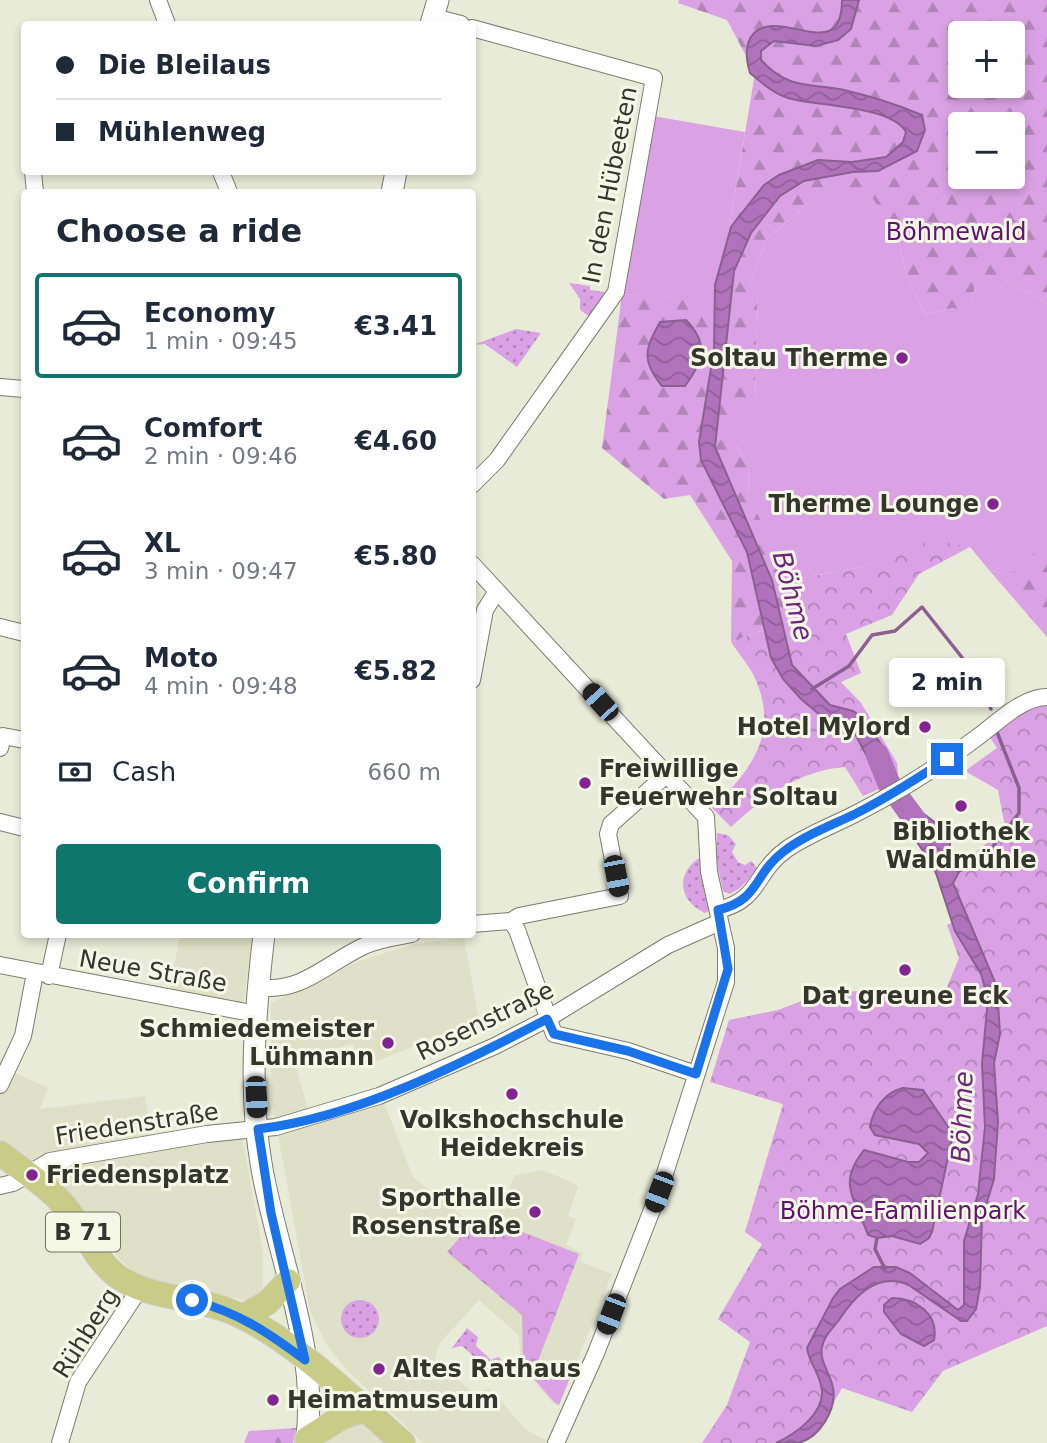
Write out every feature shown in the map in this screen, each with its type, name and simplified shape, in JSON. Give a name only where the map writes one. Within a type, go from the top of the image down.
[{"type":"main road","points":[[264,938],[256,1014],[258,1129],[264,1178],[305,1360],[309,1407],[307,1441]]},
{"type":"main road","name":"B 71","points":[[0,1153],[62,1203],[107,1267],[140,1288],[220,1308],[242,1317],[305,1360],[403,1443]]},
{"type":"main road","points":[[242,1317],[267,1303],[288,1281]]},
{"type":"main road","points":[[307,1441],[342,1417],[364,1409]]},
{"type":"street","points":[[158,0],[166,21]]},
{"type":"street","name":"In den Hübeeten","points":[[476,29],[654,78],[616,292],[496,460],[476,481]]},
{"type":"street","points":[[0,387],[21,389]]},
{"type":"street","points":[[476,568],[706,817],[709,872],[727,958],[726,982],[659,1192],[596,1353],[556,1443]]},
{"type":"street","points":[[476,658],[485,610],[497,591]]},
{"type":"street","points":[[0,627],[21,632]]},
{"type":"street","name":"Rosenstraße","points":[[258,1129],[326,1114],[430,1074],[495,1046],[547,1019],[668,945],[720,921],[747,898],[765,870],[786,850],[903,786],[961,750],[1027,701],[1047,697]]},
{"type":"street","points":[[0,748],[3,736],[21,739]]},
{"type":"street","points":[[476,923],[500,919],[510,921],[519,916],[620,896],[608,834],[611,824],[666,775]]},
{"type":"street","points":[[0,822],[21,827]]},
{"type":"street","points":[[510,921],[517,930],[554,1034],[628,1051],[696,1074]]},
{"type":"street","points":[[0,1084],[23,1036],[56,938]]},
{"type":"street","points":[[258,987],[272,989],[296,986],[365,946],[396,938]]},
{"type":"street","name":"Neue Straße","points":[[0,965],[256,1014]]},
{"type":"street","name":"Friedenstraße","points":[[0,1186],[13,1183],[50,1161],[207,1134],[258,1129]]},
{"type":"street","name":"Rühberg","points":[[60,1443],[78,1382],[140,1288]]},
{"type":"shaded area","points":[[179,938],[253,938],[242,1010],[169,996]]},
{"type":"shaded area","points":[[464,938],[479,1020],[362,1067],[353,1044],[294,1059],[311,1120],[384,1103],[413,1177],[470,1222],[498,1215],[514,1176],[541,1170],[578,1187],[568,1216],[576,1219],[566,1245],[583,1253],[580,1261],[612,1274],[559,1406],[553,1404],[522,1366],[518,1335],[479,1300],[439,1344],[435,1359],[472,1392],[491,1389],[526,1430],[552,1443],[423,1443],[344,1367],[326,1344],[310,1311],[271,1096],[271,1003],[359,961],[414,944]]},
{"type":"shaded area","points":[[11,1071],[48,1088],[40,1109],[145,1096],[153,1140],[241,1130],[263,1252],[263,1286],[256,1299],[248,1301],[142,1279],[120,1260],[73,1196],[0,1139],[0,1095]]},
{"type":"shaded area","points":[[356,1422],[366,1425],[387,1443],[326,1443],[327,1438]]},
{"type":"green space","name":"Böhmewald","points":[[679,0],[1047,0],[1047,303],[1006,281],[975,287],[969,313],[953,308],[925,314],[906,274],[897,232],[808,203],[767,239],[750,282],[758,290],[755,401],[732,439],[748,463],[749,497],[771,537],[805,615],[731,642],[732,561],[690,495],[664,499],[602,448],[622,294],[717,301],[755,73],[727,20],[678,3]]},
{"type":"green space","points":[[653,116],[745,132],[717,302],[622,294]]},
{"type":"green space","name":"Soltau Therme","points":[[837,191],[867,191],[897,232],[906,274],[925,314],[953,308],[969,312],[975,287],[989,276],[1006,281],[1047,303],[1047,545],[1042,544],[1019,571],[1004,574],[989,570],[970,547],[932,540],[862,567],[790,580],[749,497],[748,463],[732,439],[739,401],[755,401],[758,290],[750,282],[767,239],[808,203]]},
{"type":"green space","points":[[569,283],[590,286],[590,290],[604,292],[605,295],[590,317],[580,310],[580,299]]},
{"type":"green space","points":[[516,329],[541,333],[517,367],[485,344],[476,344]]},
{"type":"green space","name":"Böhme-Familienpark","points":[[932,539],[970,547],[919,574],[892,615],[846,634],[861,673],[841,682],[861,703],[897,763],[898,776],[926,824],[960,866],[1005,827],[998,790],[965,771],[997,748],[989,736],[1034,704],[1047,703],[1047,1326],[943,1371],[912,1412],[842,1388],[817,1431],[795,1443],[702,1443],[727,1405],[750,1342],[718,1319],[762,1244],[745,1232],[783,1104],[710,1082],[729,1020],[778,1010],[828,991],[945,992],[959,958],[947,925],[960,919],[905,820],[879,789],[863,796],[845,767],[812,774],[783,787],[731,827],[712,808],[740,779],[758,748],[763,731],[761,695],[753,674],[731,642],[805,615],[790,580],[862,567]]},
{"type":"green space","points":[[1043,543],[1047,545],[1047,637],[989,570],[1004,574]]},
{"type":"green space","points":[[717,833],[728,835],[736,844],[732,852],[738,862],[745,865],[751,861],[758,869],[740,888],[730,894],[723,891],[716,859]]},
{"type":"green space","points":[[701,857],[711,910],[705,913],[689,901],[683,886],[687,870]]},
{"type":"green space","points":[[491,1220],[579,1254],[536,1366],[569,1380],[559,1405],[523,1366],[522,1315],[447,1252],[472,1224]]},
{"type":"green space","points":[[360,1300],[374,1305],[379,1319],[374,1333],[360,1338],[346,1333],[341,1319],[346,1305]]},
{"type":"green space","points":[[467,1328],[478,1337],[476,1346],[491,1360],[498,1357],[501,1359],[493,1373],[485,1377],[486,1367],[462,1346],[452,1348]]},
{"type":"green space","points":[[296,1428],[293,1443],[244,1443],[249,1431]]},
{"type":"water","points":[[842,0],[859,0],[851,29],[838,40],[816,46],[774,41],[761,51],[761,60],[771,70],[790,81],[854,92],[922,115],[925,130],[917,151],[878,171],[853,172],[804,181],[780,196],[751,233],[734,271],[715,447],[772,580],[792,665],[830,705],[853,711],[863,718],[883,747],[895,777],[883,786],[855,734],[820,715],[801,699],[783,679],[771,658],[747,552],[701,460],[699,442],[714,350],[715,285],[731,227],[764,185],[779,175],[818,160],[852,162],[886,157],[903,142],[906,132],[898,123],[886,117],[853,108],[786,97],[750,73],[747,50],[755,32],[771,26],[827,31],[835,27],[840,17]]},
{"type":"water","points":[[686,320],[701,345],[700,360],[685,386],[662,386],[648,361],[651,340],[660,322]]},
{"type":"water","points":[[910,799],[920,811],[950,834],[950,853],[960,870],[953,883],[997,987],[1000,1034],[994,1063],[998,1122],[994,1179],[982,1218],[980,1287],[976,1309],[967,1321],[961,1321],[907,1284],[885,1281],[867,1289],[852,1303],[823,1343],[822,1358],[834,1396],[825,1422],[806,1440],[798,1443],[776,1443],[799,1429],[818,1408],[821,1385],[807,1348],[840,1289],[874,1267],[896,1267],[910,1273],[958,1310],[964,1305],[964,1241],[978,1194],[985,1127],[982,1064],[988,998],[981,974],[955,931],[934,867],[895,810]]},
{"type":"water","points":[[903,1088],[923,1090],[953,1134],[932,1232],[929,1238],[920,1244],[892,1236],[877,1238],[868,1235],[854,1202],[850,1183],[851,1173],[864,1150],[908,1162],[919,1162],[928,1153],[919,1144],[875,1135],[870,1127],[881,1102],[891,1093]]},
{"type":"water","points":[[892,1298],[909,1301],[924,1309],[933,1322],[934,1340],[924,1346],[901,1334],[884,1312],[884,1305]]},
{"type":"waterway","points":[[812,689],[849,666],[872,635],[895,631],[922,607],[972,670],[991,709]]},
{"type":"waterway","points":[[958,871],[980,863],[1019,813],[1019,788],[997,732]]},
{"type":"waterway","name":"Böhme","points":[[877,754],[890,786],[922,829]]},
{"type":"waterway","points":[[877,1238],[875,1249],[885,1269]]},
{"type":"place","name":"Soltau Therme","points":[[902,358]]},
{"type":"place","name":"Therme Lounge","points":[[993,504]]},
{"type":"place","name":"Hotel Mylord","points":[[925,727]]},
{"type":"place","name":"Freiwillige Feuerwehr Soltau","points":[[585,783]]},
{"type":"place","name":"Bibliothek Waldmühle","points":[[961,806]]},
{"type":"place","name":"Dat greune Eck","points":[[905,970]]},
{"type":"place","name":"Schmiedemeister Lühmann","points":[[388,1043]]},
{"type":"place","name":"Volkshochschule Heidekreis","points":[[512,1094]]},
{"type":"place","name":"Friedensplatz","points":[[32,1175]]},
{"type":"place","name":"Sporthalle Rosenstraße","points":[[535,1212]]},
{"type":"place","name":"Altes Rathaus","points":[[379,1369]]},
{"type":"place","name":"Heimatmuseum","points":[[273,1400]]},
{"type":"route","points":[[192,1300],[232,1312],[255,1323],[305,1360],[271,1213],[258,1129],[326,1114],[379,1096],[495,1046],[547,1019],[554,1034],[628,1051],[696,1074],[728,969],[718,910],[742,903],[765,870],[786,850],[821,829],[856,814],[947,759]]}]
